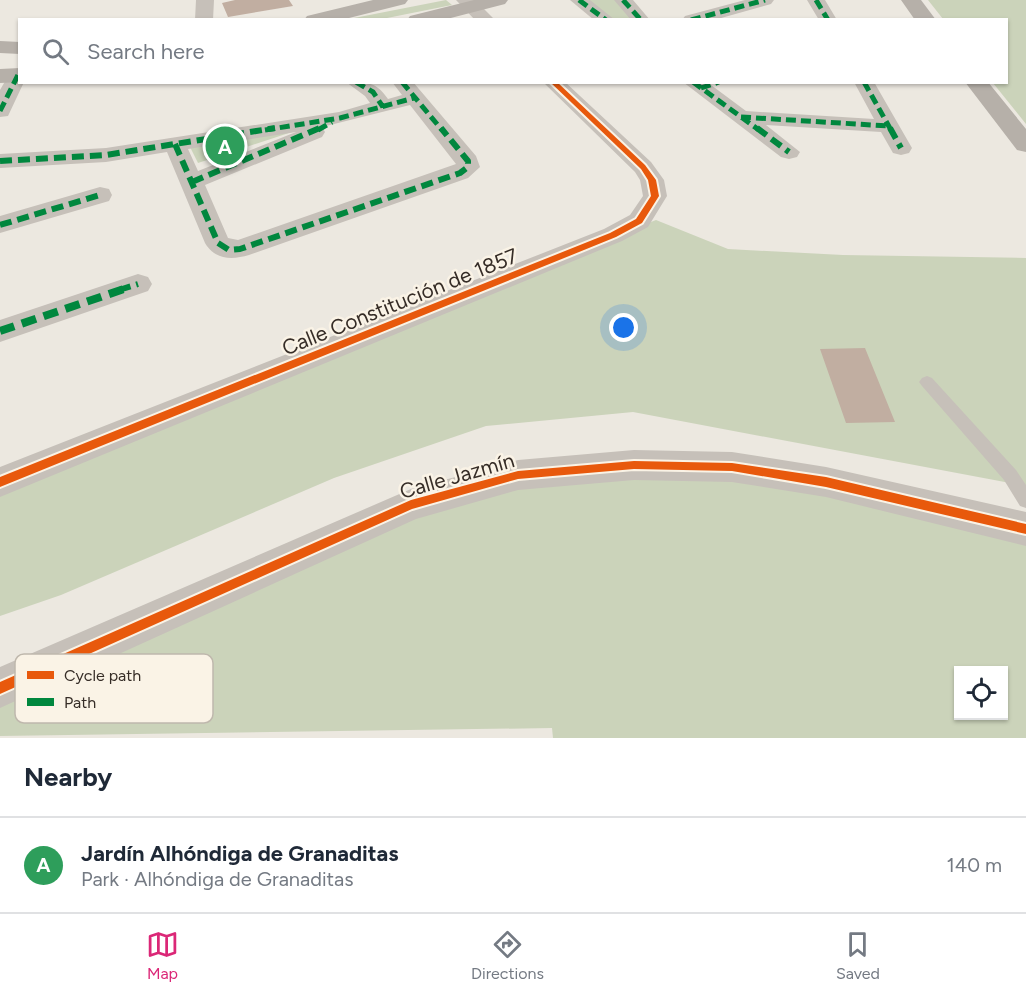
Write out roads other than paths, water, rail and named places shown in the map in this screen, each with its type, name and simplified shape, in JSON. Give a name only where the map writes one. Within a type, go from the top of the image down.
[{"type":"street","points":[[204,18],[205,0]]},
{"type":"street","points":[[322,18],[398,0]]},
{"type":"street","points":[[427,18],[474,9],[498,0]]},
{"type":"street","points":[[579,0],[603,18]]},
{"type":"street","points":[[623,0],[639,18]]},
{"type":"street","points":[[698,18],[765,0]]},
{"type":"street","points":[[816,0],[827,18]]},
{"type":"street","points":[[911,0],[924,18]]},
{"type":"street","points":[[0,47],[18,48]]},
{"type":"street","points":[[0,111],[13,75]]},
{"type":"street","points":[[359,84],[373,92],[383,107]]},
{"type":"street","name":"Calle Constitución de 1857","points":[[0,482],[613,235],[639,221],[655,196],[652,180],[643,167],[555,84]]},
{"type":"street","points":[[704,84],[741,117],[789,152]]},
{"type":"street","points":[[865,84],[901,148]]},
{"type":"street","points":[[978,84],[1026,145]]},
{"type":"street","points":[[0,160],[106,155],[175,144],[340,118],[383,107],[408,90],[468,161],[468,167],[465,171],[249,246],[229,250],[218,243],[175,144]]},
{"type":"street","points":[[741,117],[889,126]]},
{"type":"street","points":[[192,182],[308,135],[340,118]]},
{"type":"street","points":[[0,225],[100,195]]},
{"type":"street","points":[[0,331],[138,284]]},
{"type":"street","name":"Calle Jazmín","points":[[76,654],[411,505],[518,475],[634,465],[732,467],[826,482],[1026,530]]},
{"type":"street","name":"Calle Jazmín","points":[[0,688],[15,681]]},
{"type":"lane","points":[[927,382],[1010,475],[1026,500]]},
{"type":"place","name":"Jardín Alhóndiga de Granaditas","points":[[225,146]]}]
